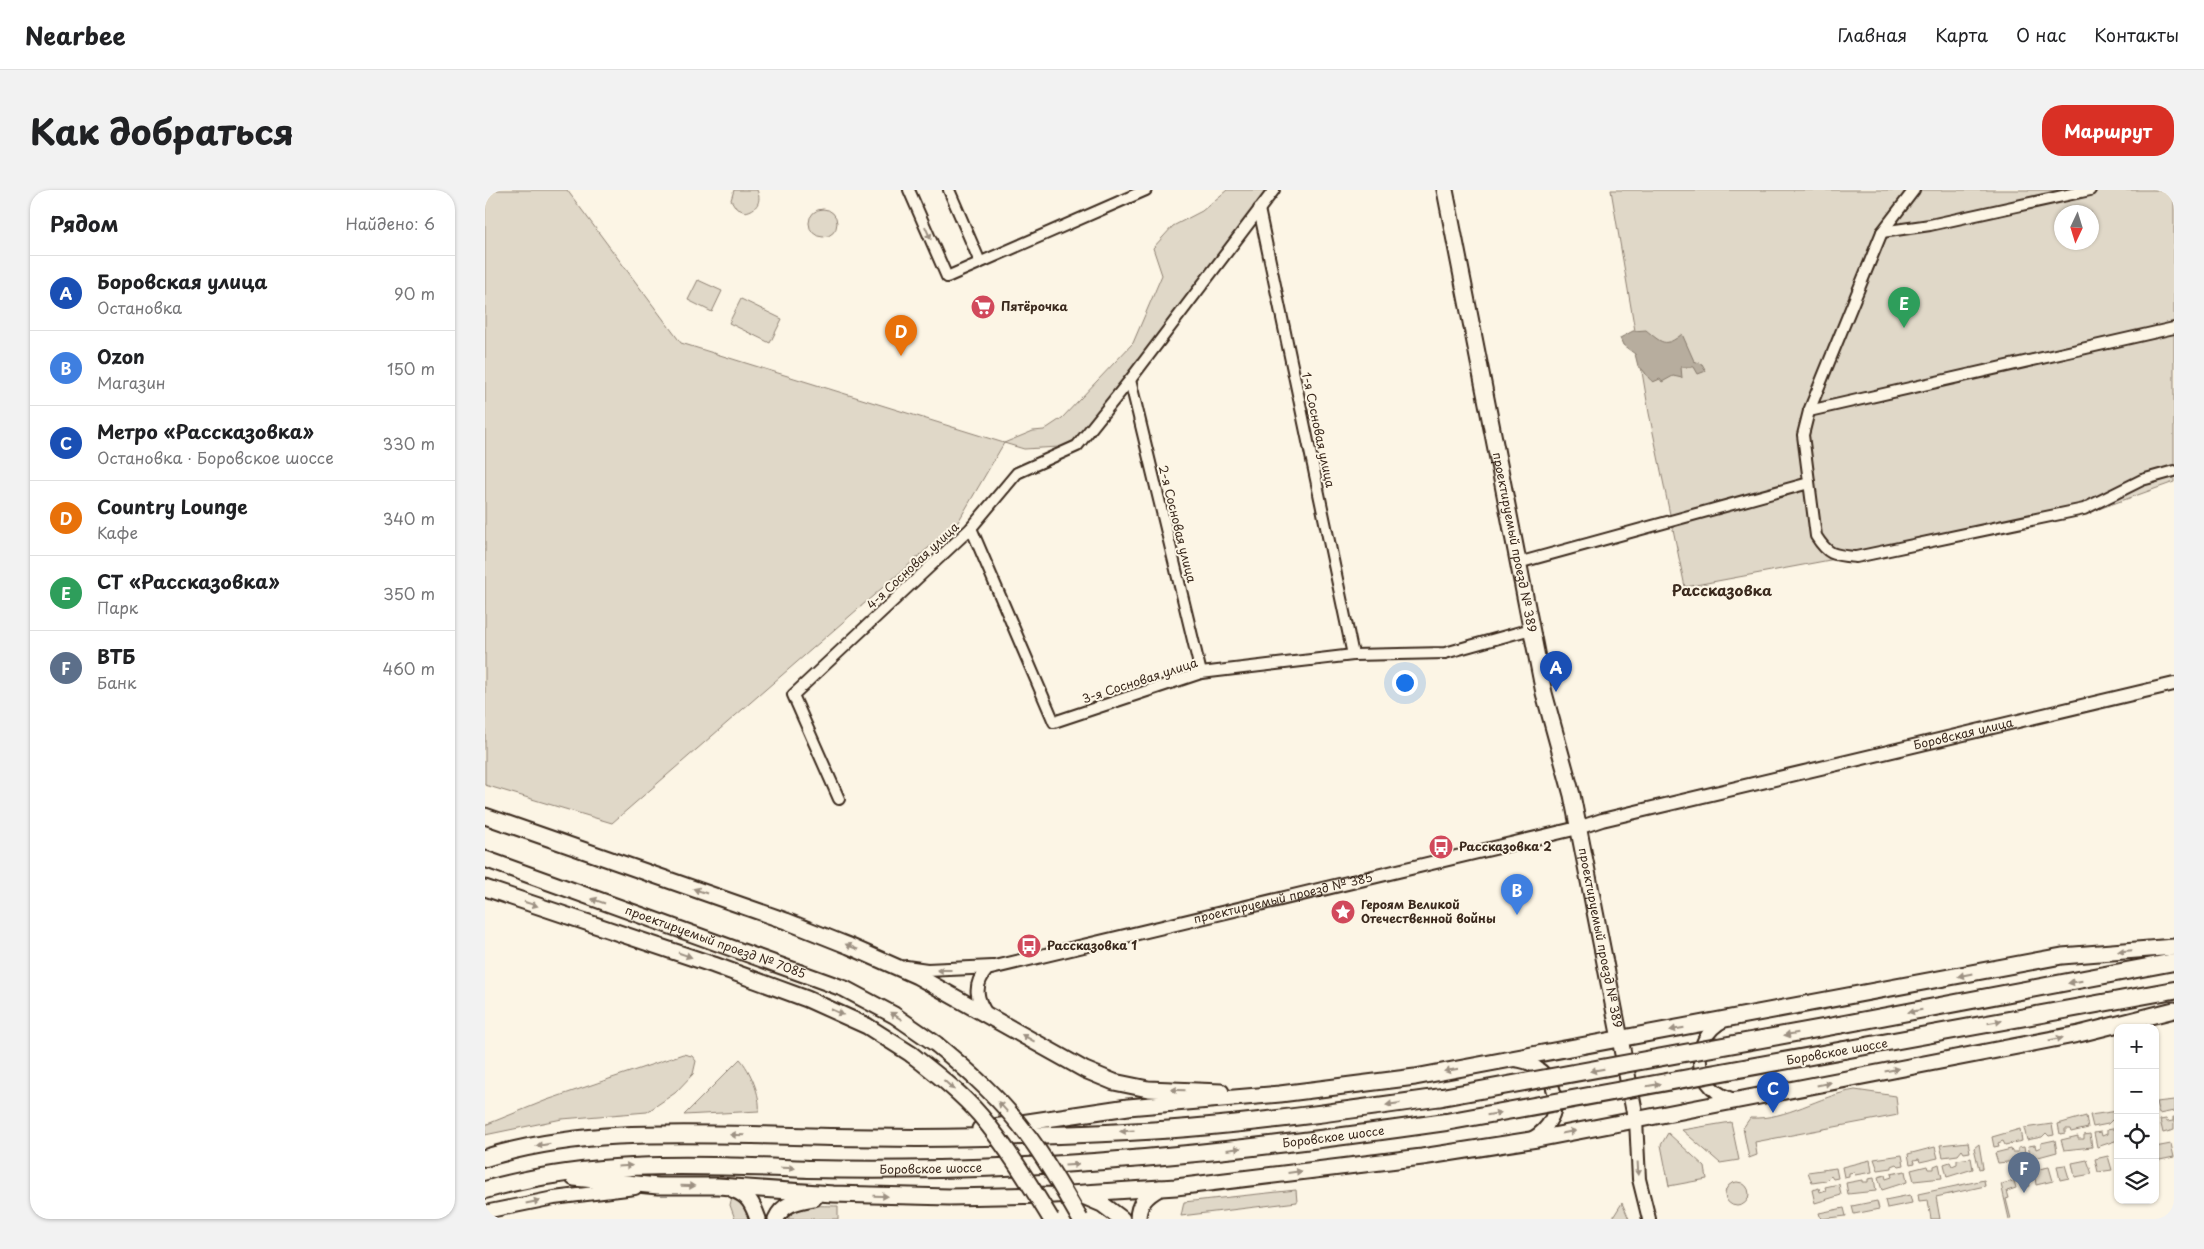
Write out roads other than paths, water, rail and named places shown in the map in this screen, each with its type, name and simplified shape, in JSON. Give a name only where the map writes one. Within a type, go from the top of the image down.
[{"type":"main road","name":"проектируемый проезд № 389","points":[[1445,190],[1544,693],[1572,795],[1636,1120]]},
{"type":"main road","points":[[485,816],[786,921],[883,961],[917,976],[1085,1070],[1114,1082],[1148,1089],[1280,1094]]},
{"type":"main road","name":"проектируемый проезд № 7085","points":[[485,859],[845,989],[893,1015],[936,1044],[973,1074],[1028,1136],[1080,1219]]},
{"type":"main road","name":"проектируемый проезд № 7085","points":[[485,888],[714,965],[807,999],[867,1026],[911,1054],[948,1084],[979,1114],[1018,1166],[1051,1219]]},
{"type":"main road","points":[[874,1138],[999,1127],[1128,1107],[1280,1094],[1415,1077],[2062,956],[2174,947]]},
{"type":"main road","name":"Боровское шоссе","points":[[485,1158],[518,1149],[591,1137],[650,1134],[874,1138],[1051,1135],[1185,1128],[1315,1115],[1442,1097],[1839,1026],[2174,962]]},
{"type":"main road","name":"Боровское шоссе","points":[[485,1190],[525,1180],[590,1169],[650,1165],[873,1170],[1052,1166],[1184,1155],[1446,1122],[2174,990]]},
{"type":"main road","points":[[525,1180],[554,1177],[594,1178],[658,1186],[718,1186],[833,1194],[949,1197],[1078,1194],[1161,1188],[1422,1157],[1521,1142],[1743,1101],[2079,1034],[2174,1010]]},
{"type":"main road","points":[[718,1186],[744,1193],[749,1198],[758,1219]]},
{"type":"main road","points":[[1138,1219],[1138,1212],[1143,1201],[1149,1194],[1161,1188]]},
{"type":"main road","points":[[776,1219],[783,1208],[789,1204],[833,1194]]},
{"type":"main road","points":[[1078,1194],[1102,1204],[1122,1219]]},
{"type":"street","points":[[909,190],[947,276],[1146,190]]},
{"type":"street","points":[[949,190],[980,262]]},
{"type":"street","name":"4-я Сосновая улица","points":[[839,800],[793,695],[971,528],[1017,473],[1077,446],[1130,380],[1274,190]]},
{"type":"street","points":[[1914,190],[1882,232],[1809,411],[1803,435],[1816,536],[1825,550],[1835,556],[1856,558],[2085,509],[2142,480],[2174,471]]},
{"type":"street","points":[[1882,232],[1940,223],[2091,190]]},
{"type":"street","name":"1-я Сосновая улица","points":[[1259,210],[1353,655]]},
{"type":"street","points":[[1809,411],[2174,328]]},
{"type":"street","name":"2-я Сосновая улица","points":[[1130,380],[1201,673]]},
{"type":"street","points":[[1519,563],[1809,483]]},
{"type":"street","name":"3-я Сосновая улица","points":[[971,528],[1054,722],[1201,673],[1353,655],[1445,653],[1531,629]]},
{"type":"street","name":"Боровская улица","points":[[1578,828],[1603,820],[2174,684]]},
{"type":"street","name":"проектируемый проезд № 385","points":[[883,961],[927,970],[990,968],[1578,828]]},
{"type":"street","points":[[987,1015],[980,1004],[977,986],[980,977],[990,968]]},
{"type":"street","points":[[1725,1020],[1717,1024],[1705,1037],[1700,1053],[1701,1070],[1716,1091],[1731,1099],[1743,1101]]},
{"type":"street","points":[[1506,1060],[1523,1061],[1539,1068],[1550,1081],[1555,1098],[1555,1106],[1549,1123],[1537,1135],[1521,1142]]},
{"type":"street","points":[[1636,1120],[1639,1179],[1649,1219]]},
{"type":"street","points":[[485,1212],[554,1198],[658,1186]]},
{"type":"place","name":"Пятёрочка","points":[[983,307]]},
{"type":"place","name":"СТ «Рассказовка»","points":[[1904,328]]},
{"type":"place","name":"Country Lounge","points":[[901,356]]},
{"type":"place","name":"Боровская улица","points":[[1556,692]]},
{"type":"place","name":"Рассказовка 2","points":[[1441,847]]},
{"type":"place","name":"Героям Великой Отечественной войны","points":[[1343,912]]},
{"type":"place","name":"Ozon","points":[[1517,915]]},
{"type":"place","name":"Рассказовка 1","points":[[1029,946]]},
{"type":"place","name":"Метро «Рассказовка»","points":[[1773,1113]]},
{"type":"place","name":"ВТБ","points":[[2024,1193]]},
{"type":"district","name":"Рассказовка","points":[[1722,591]]}]
